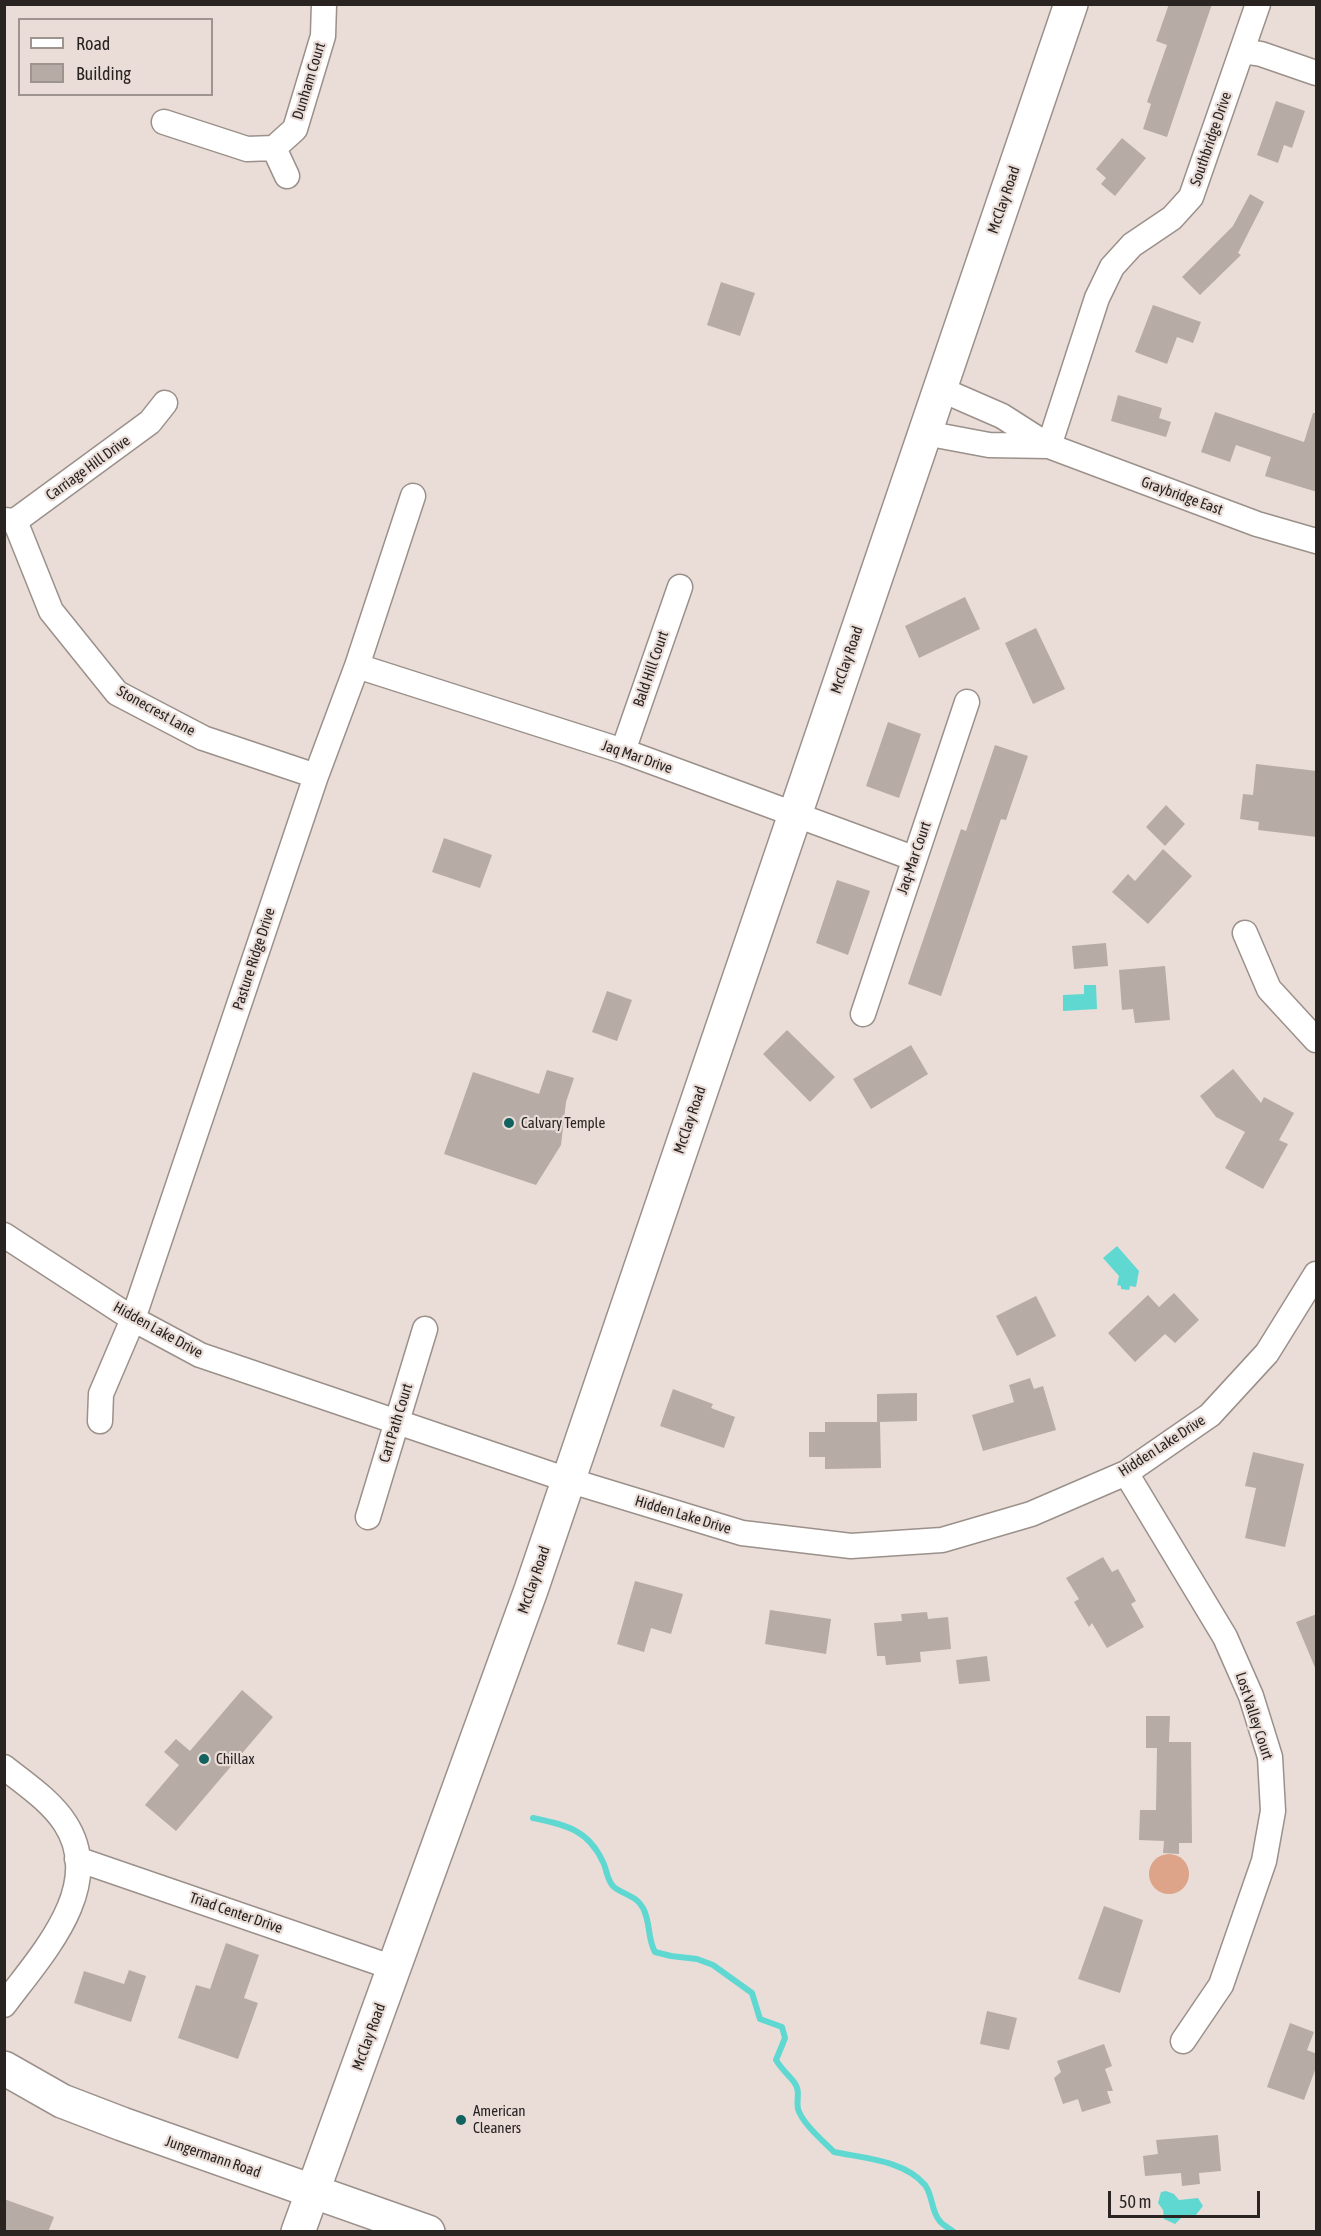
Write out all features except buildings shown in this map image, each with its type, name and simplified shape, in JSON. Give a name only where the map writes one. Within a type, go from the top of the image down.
[{"type":"main road","name":"McClay Road","points":[[298,2232],[531,1590],[1071,4]]},
{"type":"main road","name":"Jungermann Road","points":[[4,2068],[62,2101],[181,2146],[429,2232]]},
{"type":"street","name":"Dunham Court","points":[[274,148],[295,129],[323,36],[324,4]]},
{"type":"street","name":"Southbridge Drive","points":[[1049,447],[1097,298],[1112,267],[1132,245],[1172,218],[1191,196],[1258,4]]},
{"type":"street","points":[[1242,51],[1261,54],[1317,73]]},
{"type":"street","points":[[164,122],[247,150],[274,148],[287,176]]},
{"type":"street","name":"Graybridge East","points":[[940,389],[1002,416],[1049,447],[1257,524],[1317,541]]},
{"type":"street","name":"Carriage Hill Drive","points":[[10,520],[150,422],[165,403]]},
{"type":"street","name":"Graybridge East","points":[[925,433],[989,445],[1049,447]]},
{"type":"street","name":"Pasture Ridge Drive","points":[[100,1421],[101,1394],[133,1319],[413,496]]},
{"type":"street","name":"Stonecrest Lane","points":[[10,520],[51,610],[117,693],[203,738],[316,776]]},
{"type":"street","name":"Bald Hill Court","points":[[623,751],[680,587]]},
{"type":"street","name":"Jaq Mar Drive","points":[[357,666],[623,751],[914,858]]},
{"type":"street","name":"Jaq-Mar Court","points":[[863,1014],[967,702]]},
{"type":"street","points":[[1245,933],[1269,989],[1317,1041]]},
{"type":"street","name":"Hidden Lake Drive","points":[[4,1235],[133,1319],[200,1355],[568,1480],[742,1533],[851,1546],[942,1540],[1031,1514],[1126,1473],[1218,1407],[1268,1353],[1317,1274]]},
{"type":"street","name":"Cart Path Court","points":[[368,1517],[425,1329]]},
{"type":"street","name":"Lost Valley Court","points":[[1126,1473],[1225,1637],[1251,1696],[1270,1757],[1273,1811],[1264,1861],[1221,1985],[1183,2042]]},
{"type":"street","points":[[4,1767],[49,1804],[65,1822],[74,1841],[77,1859],[76,1888],[66,1916],[55,1935],[4,2005]]},
{"type":"street","name":"Triad Center Drive","points":[[77,1859],[394,1968]]},
{"type":"shaded area","points":[[1169,1854],[1177,1855],[1183,1860],[1188,1866],[1188,1882],[1183,1888],[1177,1893],[1169,1894],[1161,1893],[1155,1888],[1150,1882],[1149,1874],[1150,1866],[1155,1860],[1161,1855]]},
{"type":"water","points":[[1084,985],[1096,985],[1097,1009],[1063,1011],[1063,995],[1084,994]]},
{"type":"water","points":[[1117,1246],[1139,1271],[1136,1287],[1130,1286],[1129,1290],[1121,1289],[1121,1286],[1117,1285],[1119,1276],[1103,1258]]},
{"type":"water","points":[[1161,2192],[1174,2194],[1179,2200],[1198,2198],[1203,2206],[1196,2215],[1184,2215],[1175,2224],[1164,2219],[1163,2210],[1158,2203]]},
{"type":"waterway","points":[[533,1818],[565,1826],[583,1835],[590,1842],[603,1862],[612,1885],[637,1901],[643,1908],[655,1952],[697,1959],[713,1965],[752,1993],[760,2019],[782,2027],[785,2038],[776,2060],[796,2085],[798,2109],[808,2126],[834,2152],[882,2161],[906,2170],[916,2177],[928,2189],[939,2220],[954,2232]]},
{"type":"place","name":"Calvary Temple","points":[[509,1123]]},
{"type":"place","name":"Chillax","points":[[204,1759]]},
{"type":"place","name":"American Cleaners","points":[[461,2120]]}]
